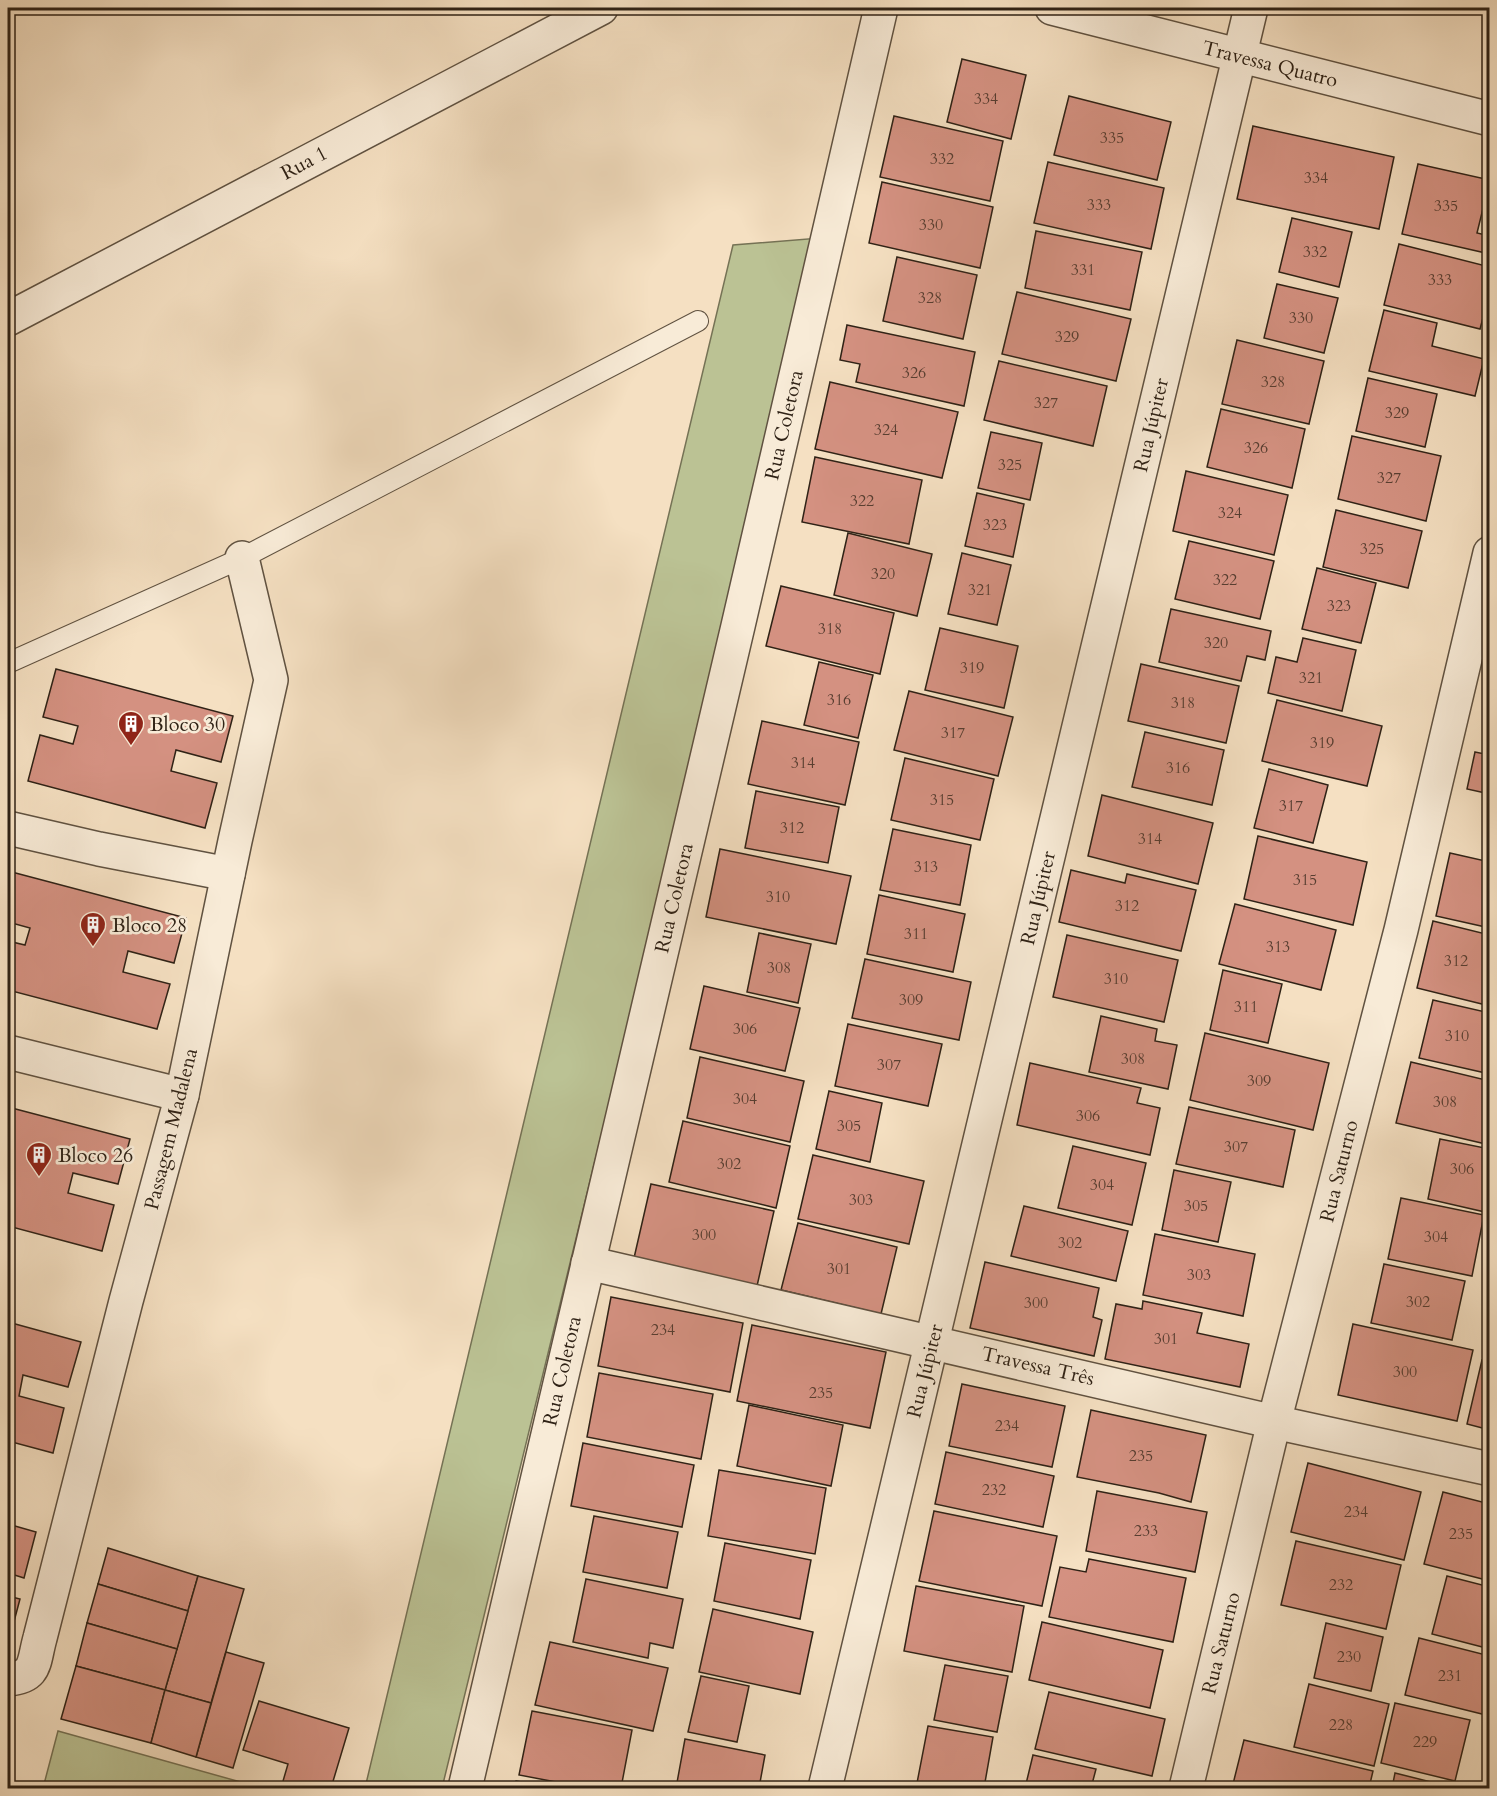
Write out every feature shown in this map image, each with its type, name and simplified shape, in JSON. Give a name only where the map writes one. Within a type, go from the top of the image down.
[{"type":"street","name":"Rua 1","points":[[8,319],[601,8]]},
{"type":"street","name":"Rua Coletora","points":[[465,1788],[738,626],[880,8]]},
{"type":"street","name":"Travessa Quatro","points":[[1052,8],[1490,119]]},
{"type":"street","name":"Rua Júpiter","points":[[825,1788],[1251,8]]},
{"type":"street","name":"Rua Saturno","points":[[1186,1788],[1274,1422],[1401,930],[1490,554]]},
{"type":"street","name":"Passagem Madalena","points":[[8,1679],[22,1678],[31,1671],[126,1301],[182,1095],[271,680],[242,558]]},
{"type":"street","points":[[8,828],[99,849],[228,874]]},
{"type":"street","points":[[8,1052],[182,1095]]},
{"type":"street","name":"Travessa Três","points":[[588,1263],[1274,1422],[1490,1469]]},
{"type":"lane","points":[[8,663],[242,558],[698,321]]},
{"type":"green space","points":[[820,238],[442,1788],[365,1788],[733,245]]},
{"type":"green space","points":[[58,1731],[262,1788],[43,1788]]},
{"type":"building","points":[[962,59],[1026,75],[1011,139],[947,122]]},
{"type":"building","points":[[1069,96],[1171,122],[1157,180],[1054,155]]},
{"type":"building","points":[[894,116],[1003,141],[990,201],[880,177]]},
{"type":"building","points":[[1253,126],[1394,157],[1379,229],[1237,199]]},
{"type":"building","points":[[1048,162],[1164,188],[1151,249],[1034,223]]},
{"type":"building","points":[[1418,164],[1490,180],[1477,233],[1490,236],[1490,254],[1402,234]]},
{"type":"building","points":[[882,182],[993,207],[980,268],[869,243]]},
{"type":"building","points":[[1292,218],[1352,232],[1339,287],[1279,272]]},
{"type":"building","points":[[1036,231],[1142,252],[1130,310],[1025,288]]},
{"type":"building","points":[[1399,244],[1490,267],[1490,292],[1480,329],[1384,305]]},
{"type":"building","points":[[897,257],[977,275],[963,339],[883,321]]},
{"type":"building","points":[[1277,284],[1338,298],[1324,353],[1264,338]]},
{"type":"building","points":[[1017,292],[1131,319],[1116,381],[1002,354]]},
{"type":"building","points":[[1384,310],[1437,323],[1432,346],[1484,359],[1475,396],[1369,371]]},
{"type":"building","points":[[847,325],[975,352],[964,406],[856,382],[860,364],[840,360]]},
{"type":"building","points":[[1237,340],[1324,361],[1309,424],[1222,404]]},
{"type":"building","points":[[999,361],[1107,386],[1093,446],[984,420]]},
{"type":"building","points":[[1368,378],[1437,394],[1425,447],[1356,431]]},
{"type":"building","points":[[830,382],[958,412],[942,478],[815,449]]},
{"type":"building","points":[[1221,409],[1305,429],[1292,488],[1207,467]]},
{"type":"building","points":[[991,432],[1042,443],[1030,500],[978,488]]},
{"type":"building","points":[[1352,436],[1441,456],[1426,521],[1338,499]]},
{"type":"building","points":[[815,457],[922,480],[909,544],[802,522]]},
{"type":"building","points":[[1186,471],[1288,495],[1274,555],[1173,531]]},
{"type":"building","points":[[977,493],[1024,504],[1013,557],[965,546]]},
{"type":"building","points":[[1336,510],[1422,531],[1408,588],[1323,567]]},
{"type":"building","points":[[848,533],[932,554],[917,616],[834,595]]},
{"type":"building","points":[[1189,541],[1274,561],[1260,619],[1175,599]]},
{"type":"building","points":[[962,553],[1011,565],[997,625],[948,614]]},
{"type":"building","points":[[1317,568],[1376,583],[1361,643],[1302,629]]},
{"type":"building","points":[[781,586],[894,613],[880,674],[766,646]]},
{"type":"building","points":[[1171,609],[1271,631],[1265,660],[1247,656],[1241,681],[1159,662]]},
{"type":"building","points":[[940,628],[1018,646],[1004,708],[925,690]]},
{"type":"building","points":[[1303,638],[1356,650],[1342,711],[1268,693],[1276,657],[1297,662]]},
{"type":"building","points":[[819,662],[873,675],[858,738],[804,725]]},
{"type":"building","points":[[1141,664],[1239,686],[1226,743],[1128,721]]},
{"type":"building","name":"Bloco 30","points":[[56,669],[233,716],[221,762],[176,750],[171,771],[217,783],[205,828],[28,781],[40,735],[73,744],[78,726],[43,717]]},
{"type":"building","points":[[909,691],[1013,717],[998,776],[894,750]]},
{"type":"building","points":[[1277,700],[1382,726],[1367,786],[1262,761]]},
{"type":"building","points":[[762,721],[859,742],[845,805],[748,784]]},
{"type":"building","points":[[1145,732],[1224,750],[1212,805],[1132,787]]},
{"type":"building","points":[[1475,752],[1490,755],[1490,794],[1467,789]]},
{"type":"building","points":[[905,758],[994,779],[980,840],[891,820]]},
{"type":"building","points":[[1269,769],[1328,785],[1313,843],[1254,828]]},
{"type":"building","points":[[756,791],[839,807],[828,863],[745,848]]},
{"type":"building","points":[[1102,795],[1213,823],[1198,884],[1088,856]]},
{"type":"building","points":[[893,829],[971,845],[960,905],[880,890]]},
{"type":"building","points":[[1258,836],[1367,862],[1353,925],[1244,899]]},
{"type":"building","points":[[720,849],[851,876],[836,944],[706,917]]},
{"type":"building","points":[[1450,853],[1490,862],[1490,928],[1436,916]]},
{"type":"building","points":[[1071,870],[1125,883],[1127,874],[1196,890],[1181,951],[1059,922]]},
{"type":"building","name":"Bloco 28","points":[[8,871],[186,918],[174,963],[128,951],[123,972],[170,984],[157,1029],[8,990],[8,941],[25,945],[30,928],[8,922]]},
{"type":"building","points":[[879,895],[965,914],[953,972],[867,954]]},
{"type":"building","points":[[1235,904],[1336,930],[1321,990],[1219,964]]},
{"type":"building","points":[[1433,921],[1490,935],[1490,1006],[1417,988]]},
{"type":"building","points":[[759,933],[811,944],[798,1003],[747,992]]},
{"type":"building","points":[[1067,935],[1178,960],[1164,1022],[1053,997]]},
{"type":"building","points":[[865,959],[971,982],[959,1040],[852,1018]]},
{"type":"building","points":[[1223,970],[1282,984],[1268,1043],[1210,1030]]},
{"type":"building","points":[[704,986],[800,1008],[785,1071],[690,1049]]},
{"type":"building","points":[[1433,1000],[1490,1013],[1490,1074],[1419,1058]]},
{"type":"building","points":[[1101,1016],[1157,1029],[1155,1041],[1177,1045],[1168,1089],[1089,1072]]},
{"type":"building","points":[[848,1024],[942,1044],[928,1106],[835,1086]]},
{"type":"building","points":[[1205,1033],[1329,1063],[1313,1130],[1190,1100]]},
{"type":"building","points":[[700,1057],[804,1081],[790,1142],[687,1118]]},
{"type":"building","points":[[1411,1062],[1490,1081],[1490,1145],[1396,1123]]},
{"type":"building","points":[[1030,1063],[1141,1088],[1137,1103],[1160,1108],[1150,1155],[1017,1125]]},
{"type":"building","points":[[829,1091],[882,1103],[870,1162],[816,1149]]},
{"type":"building","name":"Bloco 26","points":[[8,1107],[130,1139],[118,1184],[73,1173],[68,1193],[114,1205],[102,1251],[8,1226]]},
{"type":"building","points":[[1189,1107],[1295,1130],[1283,1187],[1176,1164]]},
{"type":"building","points":[[683,1121],[790,1146],[776,1208],[669,1182]]},
{"type":"building","points":[[1440,1139],[1490,1149],[1490,1189],[1485,1212],[1428,1199]]},
{"type":"building","points":[[1073,1146],[1146,1163],[1132,1225],[1058,1208]]},
{"type":"building","points":[[813,1155],[924,1181],[909,1244],[798,1219]]},
{"type":"building","points":[[1174,1170],[1231,1182],[1218,1242],[1162,1230]]},
{"type":"building","points":[[651,1184],[774,1211],[757,1286],[634,1258]]},
{"type":"building","points":[[1401,1198],[1484,1215],[1472,1276],[1388,1259]]},
{"type":"building","points":[[1024,1206],[1128,1231],[1116,1281],[1011,1256]]},
{"type":"building","points":[[798,1223],[897,1247],[881,1314],[781,1290]]},
{"type":"building","points":[[1155,1234],[1255,1254],[1243,1316],[1143,1295]]},
{"type":"building","points":[[985,1262],[1099,1288],[1093,1317],[1102,1320],[1094,1356],[970,1328]]},
{"type":"building","points":[[1384,1264],[1465,1281],[1452,1340],[1371,1323]]},
{"type":"building","points":[[611,1297],[743,1323],[730,1392],[598,1366]]},
{"type":"building","points":[[1143,1301],[1202,1313],[1197,1333],[1249,1344],[1240,1387],[1105,1359],[1116,1304],[1142,1309]]},
{"type":"building","points":[[8,1322],[81,1342],[68,1387],[23,1375],[19,1396],[64,1408],[53,1453],[8,1441]]},
{"type":"building","points":[[1353,1324],[1473,1350],[1457,1421],[1338,1395]]},
{"type":"building","points":[[752,1325],[886,1352],[870,1428],[737,1401]]},
{"type":"building","points":[[1482,1360],[1490,1362],[1490,1430],[1467,1424]]},
{"type":"building","points":[[599,1373],[713,1394],[701,1459],[587,1437]]},
{"type":"building","points":[[962,1384],[1065,1406],[1052,1467],[949,1446]]},
{"type":"building","points":[[749,1405],[843,1425],[831,1486],[737,1466]]},
{"type":"building","points":[[1091,1410],[1206,1435],[1191,1502],[1159,1493],[1077,1477]]},
{"type":"building","points":[[583,1443],[694,1465],[682,1527],[571,1506]]},
{"type":"building","points":[[946,1452],[1054,1476],[1043,1527],[935,1504]]},
{"type":"building","points":[[1308,1463],[1421,1492],[1404,1560],[1291,1532]]},
{"type":"building","points":[[719,1470],[826,1488],[815,1554],[708,1536]]},
{"type":"building","points":[[1097,1491],[1207,1512],[1195,1572],[1086,1551]]},
{"type":"building","points":[[1443,1492],[1490,1504],[1490,1581],[1424,1564]]},
{"type":"building","points":[[934,1511],[1057,1536],[1042,1606],[919,1581]]},
{"type":"building","points":[[594,1516],[678,1532],[667,1588],[583,1572]]},
{"type":"building","points":[[8,1524],[36,1532],[24,1578],[8,1573]]},
{"type":"building","points":[[1296,1541],[1401,1565],[1386,1629],[1281,1605]]},
{"type":"building","points":[[725,1543],[811,1560],[800,1619],[714,1601]]},
{"type":"building","points":[[108,1548],[198,1576],[188,1611],[98,1584]]},
{"type":"building","points":[[1089,1559],[1186,1578],[1173,1642],[1049,1617],[1060,1567],[1086,1572]]},
{"type":"building","points":[[198,1576],[244,1589],[211,1703],[165,1690]]},
{"type":"building","points":[[1447,1576],[1490,1587],[1490,1649],[1432,1634]]},
{"type":"building","points":[[586,1579],[683,1599],[673,1648],[650,1643],[648,1658],[573,1642]]},
{"type":"building","points":[[98,1584],[188,1611],[177,1649],[87,1623]]},
{"type":"building","points":[[916,1586],[1024,1606],[1012,1672],[904,1651]]},
{"type":"building","points":[[8,1596],[20,1599],[8,1644]]},
{"type":"building","points":[[713,1609],[813,1632],[800,1694],[699,1672]]},
{"type":"building","points":[[1042,1622],[1163,1650],[1150,1708],[1029,1680]]},
{"type":"building","points":[[87,1623],[177,1649],[165,1690],[76,1666]]},
{"type":"building","points":[[1326,1623],[1383,1637],[1371,1691],[1314,1678]]},
{"type":"building","points":[[1419,1638],[1490,1656],[1490,1716],[1405,1695]]},
{"type":"building","points":[[550,1642],[668,1668],[653,1731],[535,1705]]},
{"type":"building","points":[[226,1652],[264,1663],[233,1768],[196,1757]]},
{"type":"building","points":[[945,1665],[1008,1676],[997,1732],[934,1720]]},
{"type":"building","points":[[76,1666],[165,1690],[151,1743],[61,1719]]},
{"type":"building","points":[[701,1676],[749,1686],[737,1742],[688,1732]]},
{"type":"building","points":[[1309,1684],[1389,1704],[1374,1766],[1294,1747]]},
{"type":"building","points":[[165,1690],[211,1703],[196,1757],[151,1743]]},
{"type":"building","points":[[1049,1692],[1165,1719],[1152,1776],[1035,1749]]},
{"type":"building","points":[[259,1701],[349,1728],[331,1788],[281,1788],[288,1764],[243,1750]]},
{"type":"building","points":[[1395,1703],[1470,1720],[1455,1781],[1381,1763]]},
{"type":"building","points":[[532,1711],[632,1730],[621,1788],[588,1788],[519,1775]]},
{"type":"building","points":[[928,1726],[993,1737],[984,1788],[946,1788],[917,1783]]},
{"type":"building","points":[[685,1739],[765,1755],[759,1788],[676,1788]]},
{"type":"building","points":[[1244,1740],[1373,1771],[1369,1788],[1232,1788]]},
{"type":"building","points":[[1033,1755],[1096,1769],[1091,1788],[1025,1788]]},
{"type":"building","points":[[1395,1773],[1455,1788],[1392,1788]]},
{"type":"building","points":[[516,1781],[555,1788],[514,1788]]},
{"type":"place","name":"Bloco 30","points":[[131,747]]},
{"type":"place","name":"Bloco 28","points":[[93,948]]},
{"type":"place","name":"Bloco 26","points":[[39,1178]]}]
